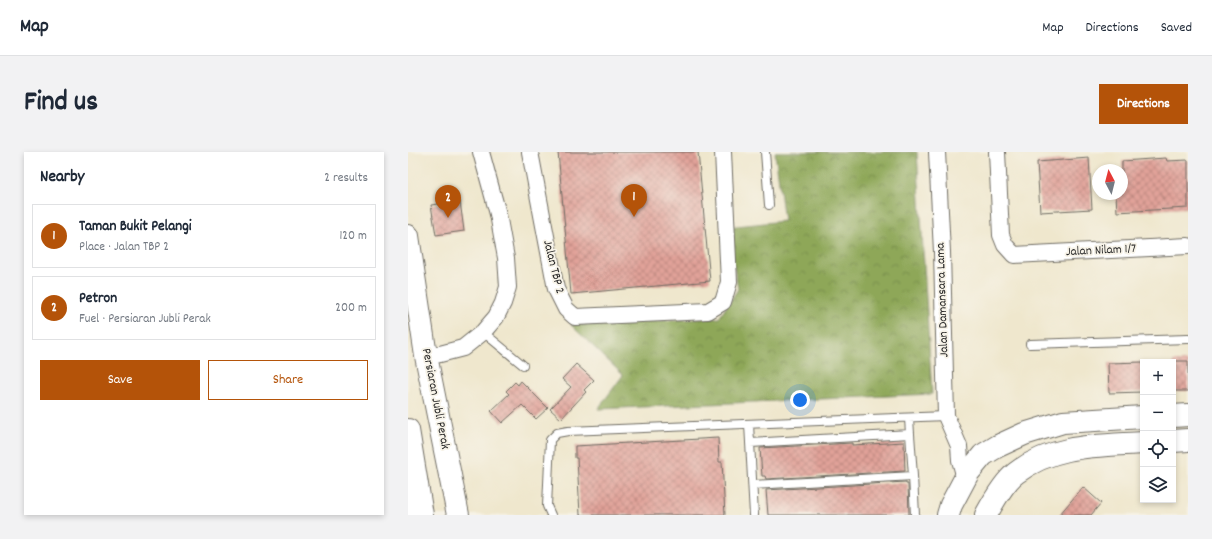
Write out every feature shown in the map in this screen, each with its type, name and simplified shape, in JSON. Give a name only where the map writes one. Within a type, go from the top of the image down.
[{"type":"main road","name":"Persiaran Jubli Perak","points":[[408,236],[426,356],[458,515]]},
{"type":"main road","points":[[1176,416],[1188,415]]},
{"type":"main road","points":[[948,515],[951,505],[965,478],[983,456],[998,446],[1024,434],[1063,422],[1140,417]]},
{"type":"main road","points":[[408,430],[422,515]]},
{"type":"main road","points":[[1176,441],[1188,440]]},
{"type":"main road","points":[[986,515],[995,498],[1015,473],[1045,455],[1074,448],[1140,443]]},
{"type":"street","points":[[426,356],[463,348],[483,332],[496,317],[503,303],[508,287],[506,258],[498,214],[481,152]]},
{"type":"street","name":"Jalan TBP 2","points":[[530,152],[556,289],[566,309],[575,317],[708,311],[723,302],[729,282],[723,152]]},
{"type":"street","name":"Jalan Damansara Lama","points":[[937,152],[942,252],[946,416],[959,446],[960,460],[965,478]]},
{"type":"street","name":"Jalan Nilam 1/7","points":[[997,152],[1001,235],[1005,245],[1014,255],[1188,246]]},
{"type":"street","points":[[959,446],[974,450],[983,456]]},
{"type":"street","points":[[408,474],[410,515]]},
{"type":"lane","points":[[765,152],[769,205]]},
{"type":"lane","points":[[483,332],[523,365]]},
{"type":"lane","points":[[1030,344],[1188,339]]},
{"type":"lane","points":[[551,515],[547,506],[550,440],[557,433],[568,431],[946,416]]},
{"type":"lane","points":[[909,418],[915,515]]},
{"type":"lane","points":[[749,424],[754,515]]},
{"type":"lane","points":[[750,443],[910,434]]},
{"type":"lane","points":[[753,485],[913,476]]},
{"type":"green space","points":[[775,152],[917,152],[932,394],[598,409],[623,375],[571,325],[719,318],[738,289],[727,227],[784,221]]},
{"type":"building","points":[[558,152],[698,152],[710,281],[571,294]]},
{"type":"building","points":[[1089,158],[1092,209],[1040,212],[1037,162]]},
{"type":"building","points":[[1166,158],[1167,161],[1188,160],[1188,208],[1117,212],[1116,200],[1128,200],[1128,164],[1122,164],[1122,161]]},
{"type":"building","points":[[460,201],[464,231],[436,235],[431,205]]},
{"type":"building","points":[[1176,361],[1188,361],[1188,391],[1176,391]]},
{"type":"building","points":[[1140,362],[1140,392],[1109,393],[1108,363]]},
{"type":"building","points":[[576,364],[594,380],[584,390],[586,392],[561,419],[550,409],[571,387],[562,379]]},
{"type":"building","points":[[521,381],[548,408],[536,419],[522,405],[502,423],[491,411],[509,394],[506,391],[515,382],[518,385]]},
{"type":"building","points":[[718,438],[719,462],[722,462],[725,515],[580,515],[575,446]]},
{"type":"building","points":[[904,442],[905,471],[766,479],[765,476],[762,476],[760,448]]},
{"type":"building","points":[[906,482],[906,484],[908,484],[909,515],[768,515],[766,490]]},
{"type":"building","points":[[1083,487],[1101,503],[1091,515],[1059,515]]},
{"type":"place","name":"Taman Bukit Pelangi","points":[[634,217]]},
{"type":"place","name":"Petron","points":[[448,218]]}]
